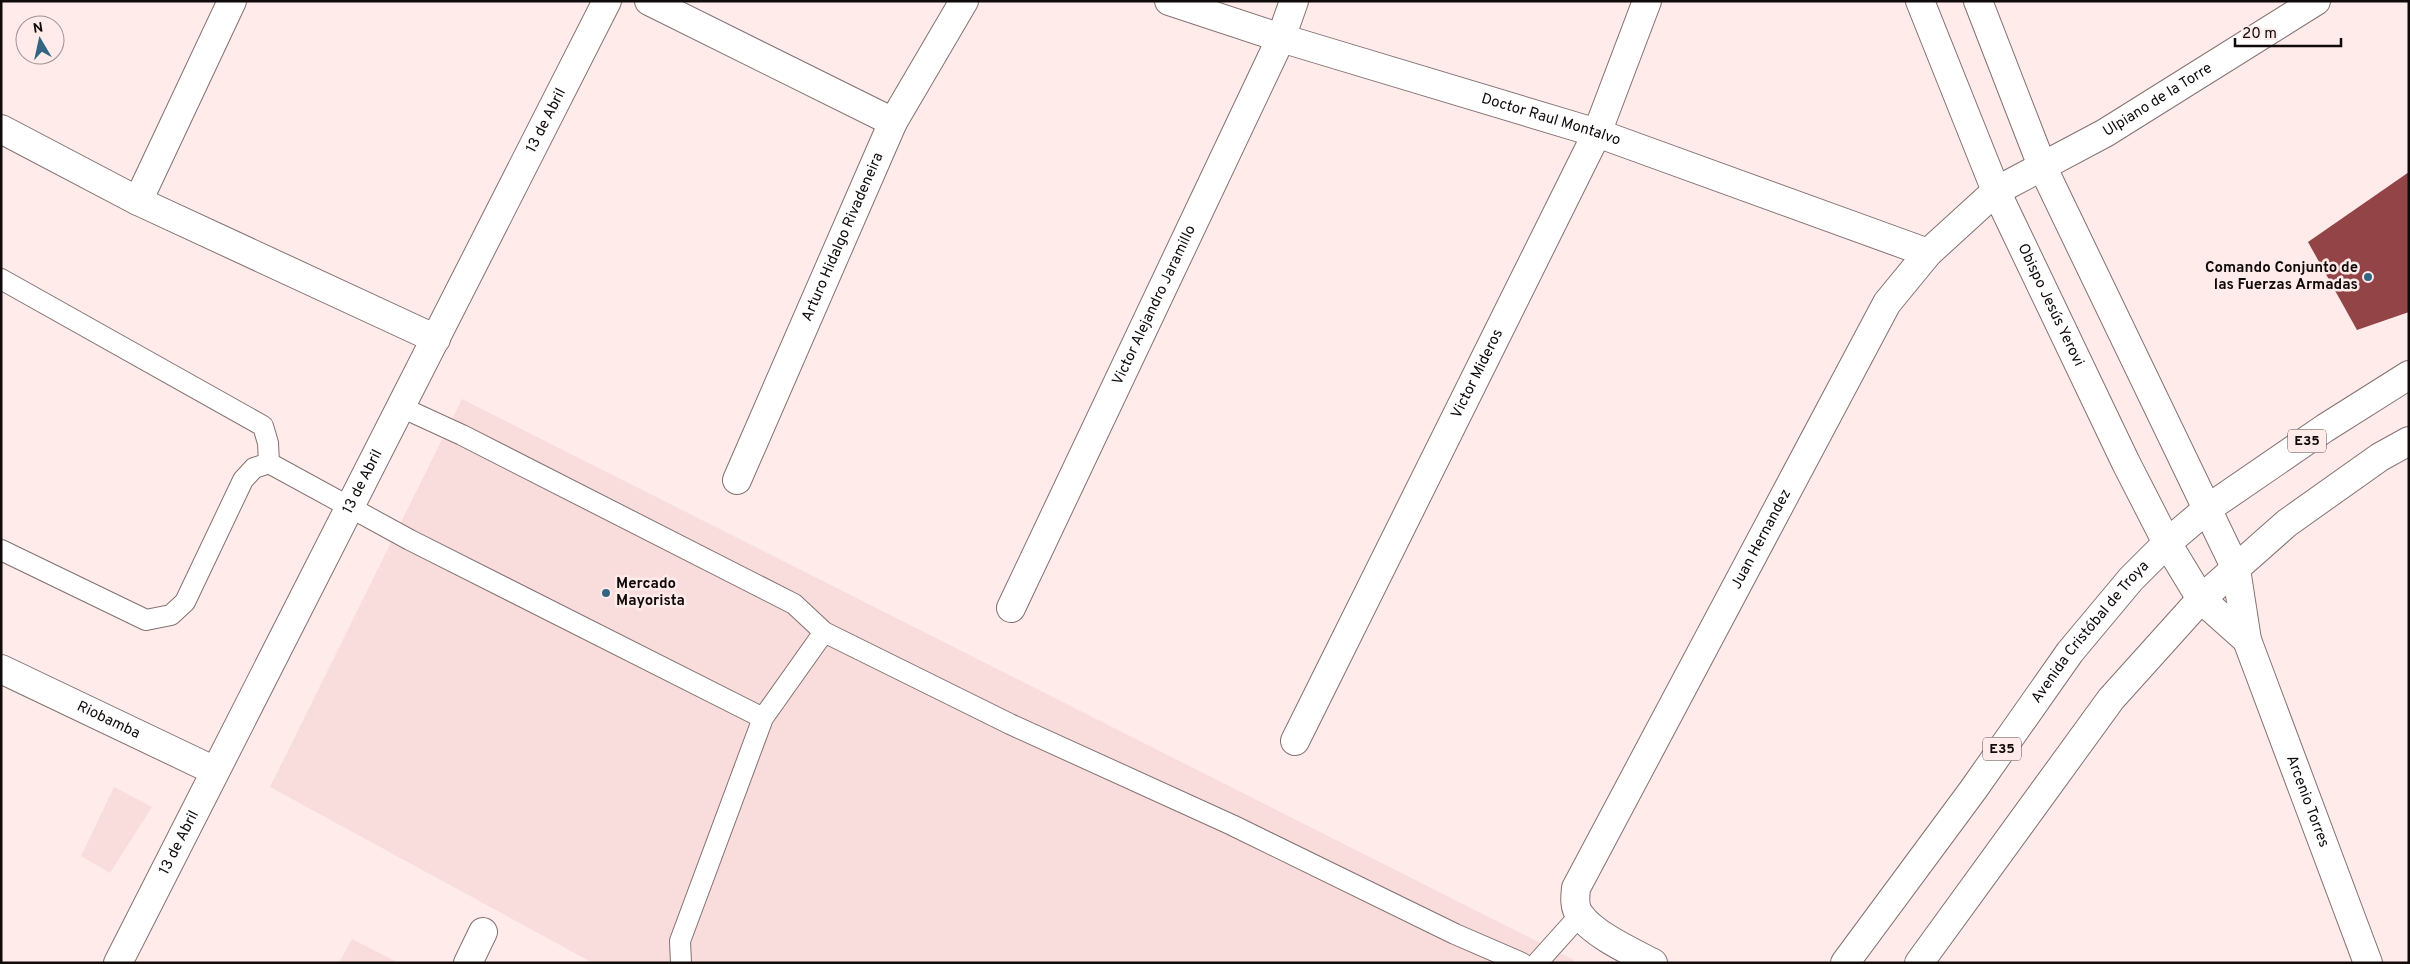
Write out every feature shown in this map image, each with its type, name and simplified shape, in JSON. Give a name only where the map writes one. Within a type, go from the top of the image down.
[{"type":"main road","points":[[138,201],[232,1]]},
{"type":"main road","name":"13 de Abril","points":[[118,963],[607,1]]},
{"type":"main road","points":[[650,1],[893,122]]},
{"type":"main road","name":"Arturo Hidalgo Rivadeneira","points":[[737,480],[893,122],[964,1]]},
{"type":"main road","name":"Doctor Raul Montalvo","points":[[1169,1],[1281,38],[1597,133],[1928,253]]},
{"type":"main road","name":"Victor Alejandro Jaramillo","points":[[1011,608],[1281,38],[1294,1]]},
{"type":"main road","name":"Victor Mideros","points":[[1295,741],[1597,133],[1646,1]]},
{"type":"main road","name":"Obispo Jesús Yerovi","points":[[1920,1],[1996,191],[2126,463],[2167,543],[2200,599]]},
{"type":"main road","points":[[1978,1],[2042,166],[2236,569]]},
{"type":"main road","name":"Ulpiano de la Torre","points":[[1996,191],[2105,133],[2316,1]]},
{"type":"main road","points":[[1,129],[138,201],[436,339]]},
{"type":"main road","name":"Juan Hernandez","points":[[1580,915],[1575,900],[1576,888],[1582,874],[1887,303],[1928,253],[1996,191]]},
{"type":"main road","name":"Avenida Cristóbal de Troya","points":[[1845,963],[1973,790],[2070,652],[2131,579],[2167,543],[2207,509],[2325,428],[2409,375]]},
{"type":"main road","points":[[1919,963],[2111,699],[2200,599],[2287,522],[2380,457],[2409,441]]},
{"type":"main road","name":"Arcenio Torres","points":[[2236,569],[2247,640],[2368,963]]},
{"type":"main road","name":"Arcenio Torres","points":[[2200,599],[2247,640]]},
{"type":"main road","name":"Riobamba","points":[[1,669],[214,771]]},
{"type":"main road","points":[[1580,915],[1608,939],[1653,963]]},
{"type":"main road","points":[[468,963],[483,932]]},
{"type":"lane","points":[[1,279],[263,426],[268,443],[269,462]]},
{"type":"lane","points":[[401,407],[462,435],[794,604],[824,632],[1010,724],[1232,826],[1455,934],[1522,963]]},
{"type":"lane","points":[[269,462],[349,508],[763,718]]},
{"type":"lane","points":[[1,550],[146,620],[171,615],[186,602],[243,480],[254,468],[269,462]]},
{"type":"lane","points":[[681,963],[680,941],[763,718],[824,632]]},
{"type":"lane","points":[[1538,963],[1580,915]]},
{"type":"shaded area","name":"Mercado Mayorista","points":[[462,399],[1574,960],[1573,963],[593,963],[270,787]]},
{"type":"shaded area","points":[[114,787],[152,807],[110,873],[81,856]]},
{"type":"shaded area","points":[[352,939],[399,963],[339,963]]},
{"type":"building","name":"Comando Conjunto de las Fuerzas Armadas","points":[[2409,172],[2409,312],[2357,330],[2308,242]]},
{"type":"place","name":"Comando Conjunto de las Fuerzas Armadas","points":[[2368,277]]},
{"type":"place","name":"Mercado Mayorista","points":[[606,593]]}]
